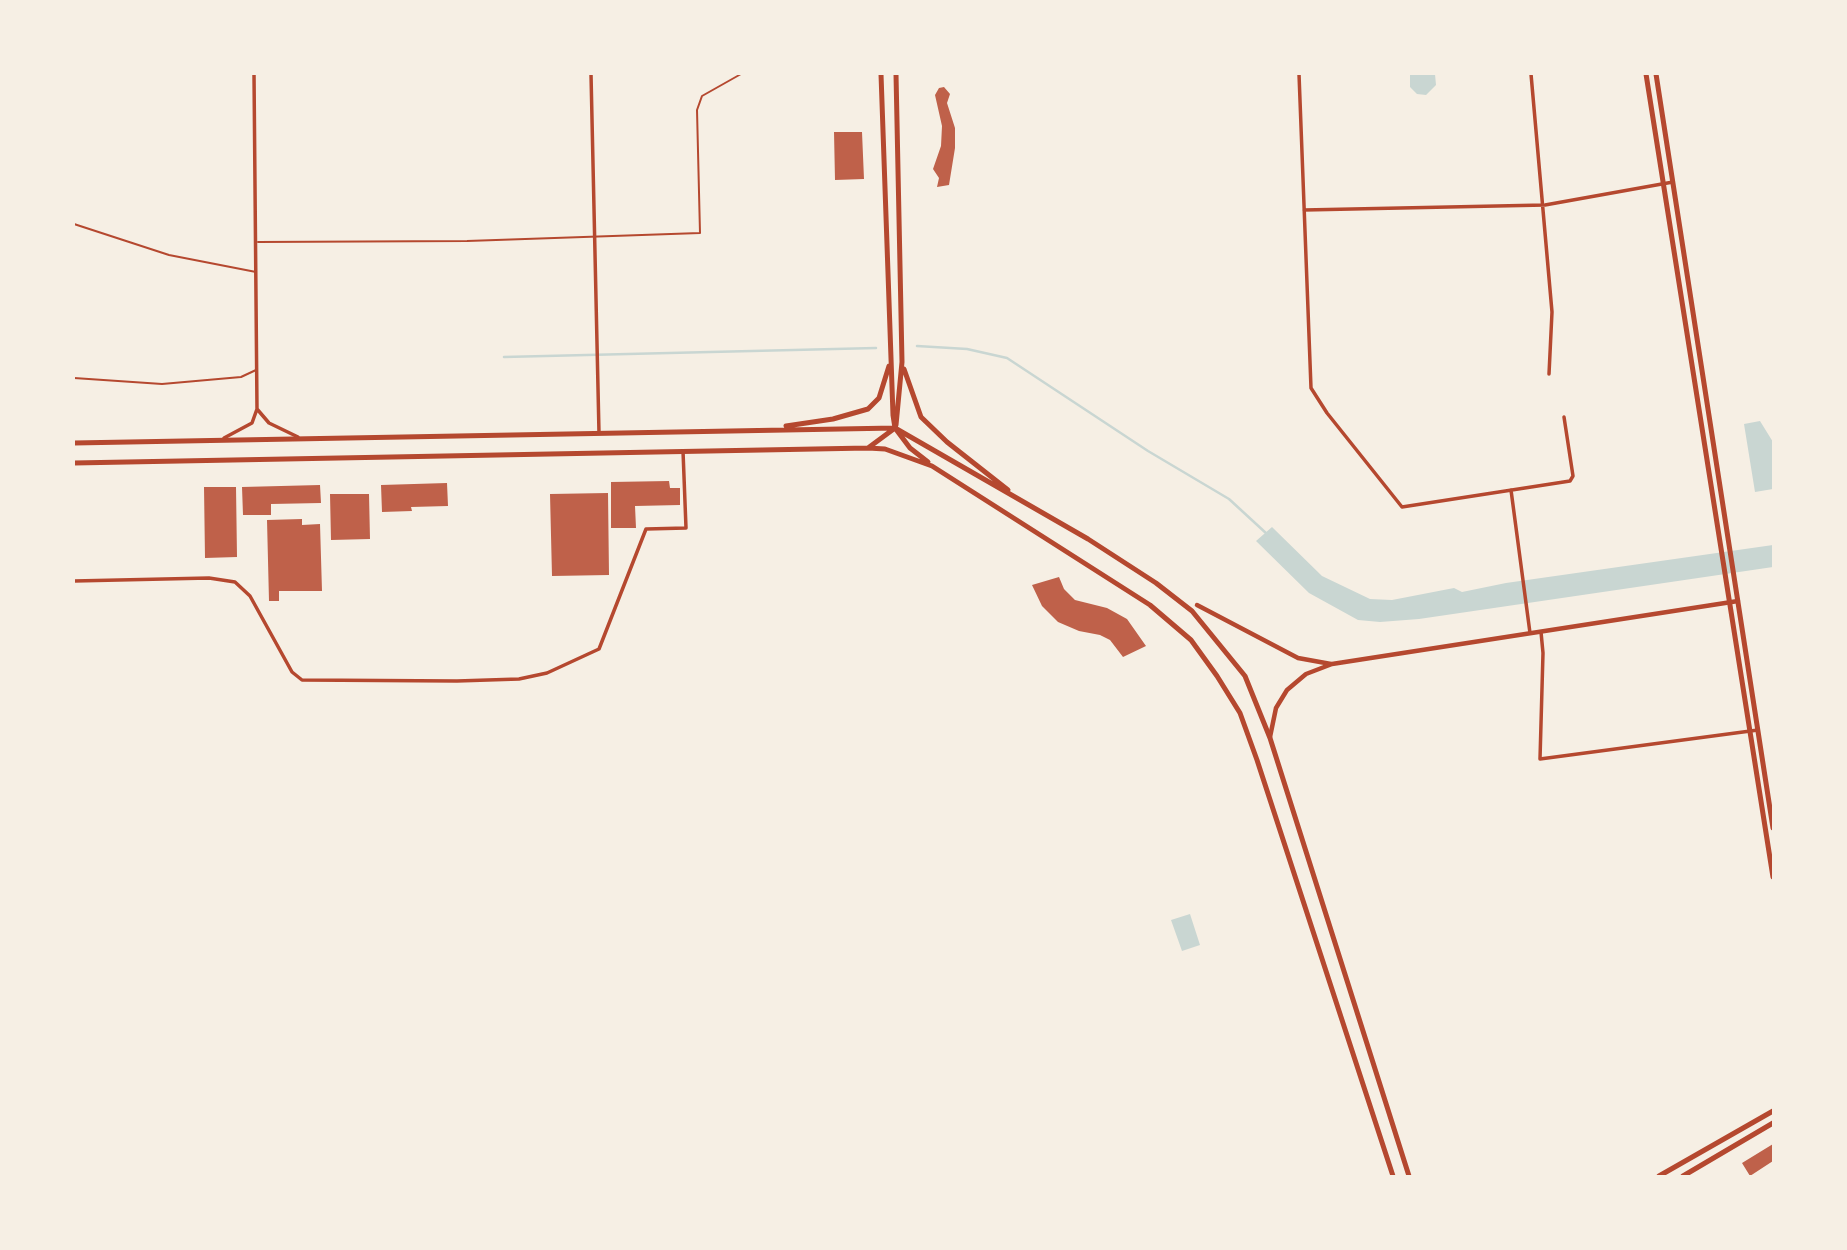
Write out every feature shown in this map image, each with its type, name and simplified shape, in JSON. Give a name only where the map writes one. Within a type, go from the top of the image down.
[{"type":"main road","points":[[881,74],[895,428],[910,448],[932,466],[1150,605],[1191,639],[1217,676],[1241,713],[1393,1177]]},
{"type":"main road","points":[[868,447],[895,428],[902,362],[896,74]]},
{"type":"main road","points":[[1646,74],[1773,877]]},
{"type":"main road","points":[[1656,74],[1773,828]]},
{"type":"main road","points":[[761,430],[832,419],[868,409],[879,398],[886,382],[891,356]]},
{"type":"main road","points":[[902,362],[922,417],[947,442],[1026,503]]},
{"type":"main road","points":[[74,443],[895,428],[1133,568],[1192,611],[1245,676],[1270,738],[1409,1177]]},
{"type":"main road","points":[[74,463],[868,447],[885,449],[932,466]]},
{"type":"main road","points":[[1659,1177],[1773,1111]]},
{"type":"main road","points":[[1683,1177],[1773,1123]]},
{"type":"street","points":[[219,441],[252,423],[257,409],[254,74]]},
{"type":"street","points":[[591,74],[599,433]]},
{"type":"street","points":[[1298,74],[1311,388],[1402,507],[1570,481],[1573,476],[1564,417]]},
{"type":"street","points":[[1531,74],[1545,205],[1552,312],[1549,374]]},
{"type":"street","points":[[1304,210],[1545,205],[1673,182]]},
{"type":"street","points":[[257,409],[268,423],[302,439]]},
{"type":"street","points":[[74,582],[209,578],[235,582],[250,596],[292,672],[302,680],[457,681],[519,679],[547,673],[598,649],[646,529],[686,528],[683,450]]},
{"type":"street","points":[[1511,490],[1530,633]]},
{"type":"street","points":[[1270,738],[1276,708],[1287,690],[1306,674],[1332,664],[1738,601]]},
{"type":"street","points":[[1197,604],[1298,658],[1332,664]]},
{"type":"street","points":[[1541,632],[1541,759],[1758,730]]},
{"type":"lane","points":[[257,242],[467,241],[700,233],[696,110],[702,96],[740,74]]},
{"type":"lane","points":[[74,224],[169,255],[257,273]]},
{"type":"lane","points":[[74,379],[162,384],[241,377],[257,370]]},
{"type":"shaded area","points":[[1410,74],[1435,74],[1436,85],[1426,95],[1417,94],[1410,87]]},
{"type":"shaded area","points":[[1760,421],[1773,442],[1773,489],[1755,492],[1744,424]]},
{"type":"shaded area","points":[[1272,527],[1322,576],[1370,599],[1392,600],[1454,588],[1462,592],[1506,583],[1773,545],[1773,567],[1419,619],[1380,622],[1358,620],[1309,593],[1256,541]]},
{"type":"shaded area","points":[[1190,914],[1200,945],[1182,951],[1171,920]]},
{"type":"building","points":[[944,87],[950,94],[947,103],[955,128],[955,148],[949,185],[937,187],[939,178],[933,169],[941,146],[942,126],[935,95],[939,88]]},
{"type":"building","points":[[834,132],[862,132],[864,179],[835,180]]},
{"type":"building","points":[[669,481],[670,488],[680,488],[680,505],[635,506],[636,528],[611,528],[611,482]]},
{"type":"building","points":[[447,483],[448,506],[411,507],[412,511],[382,512],[381,485]]},
{"type":"building","points":[[320,485],[321,503],[271,504],[271,515],[243,515],[242,487]]},
{"type":"building","points":[[204,487],[236,487],[237,557],[205,558]]},
{"type":"building","points":[[608,493],[609,575],[552,576],[550,494]]},
{"type":"building","points":[[330,494],[369,494],[370,539],[331,540]]},
{"type":"building","points":[[302,519],[302,525],[320,524],[322,591],[279,591],[279,601],[269,601],[267,520]]},
{"type":"building","points":[[1059,577],[1064,589],[1075,600],[1107,608],[1127,619],[1146,646],[1123,657],[1110,640],[1058,622],[1042,606],[1032,585]]},
{"type":"building","points":[[1773,1144],[1773,1161],[1750,1176],[1742,1163]]},
{"type":"waterway","points":[[917,346],[967,349],[1007,358],[1148,451],[1229,499],[1267,534]]},
{"type":"waterway","points":[[504,357],[876,348]]}]
